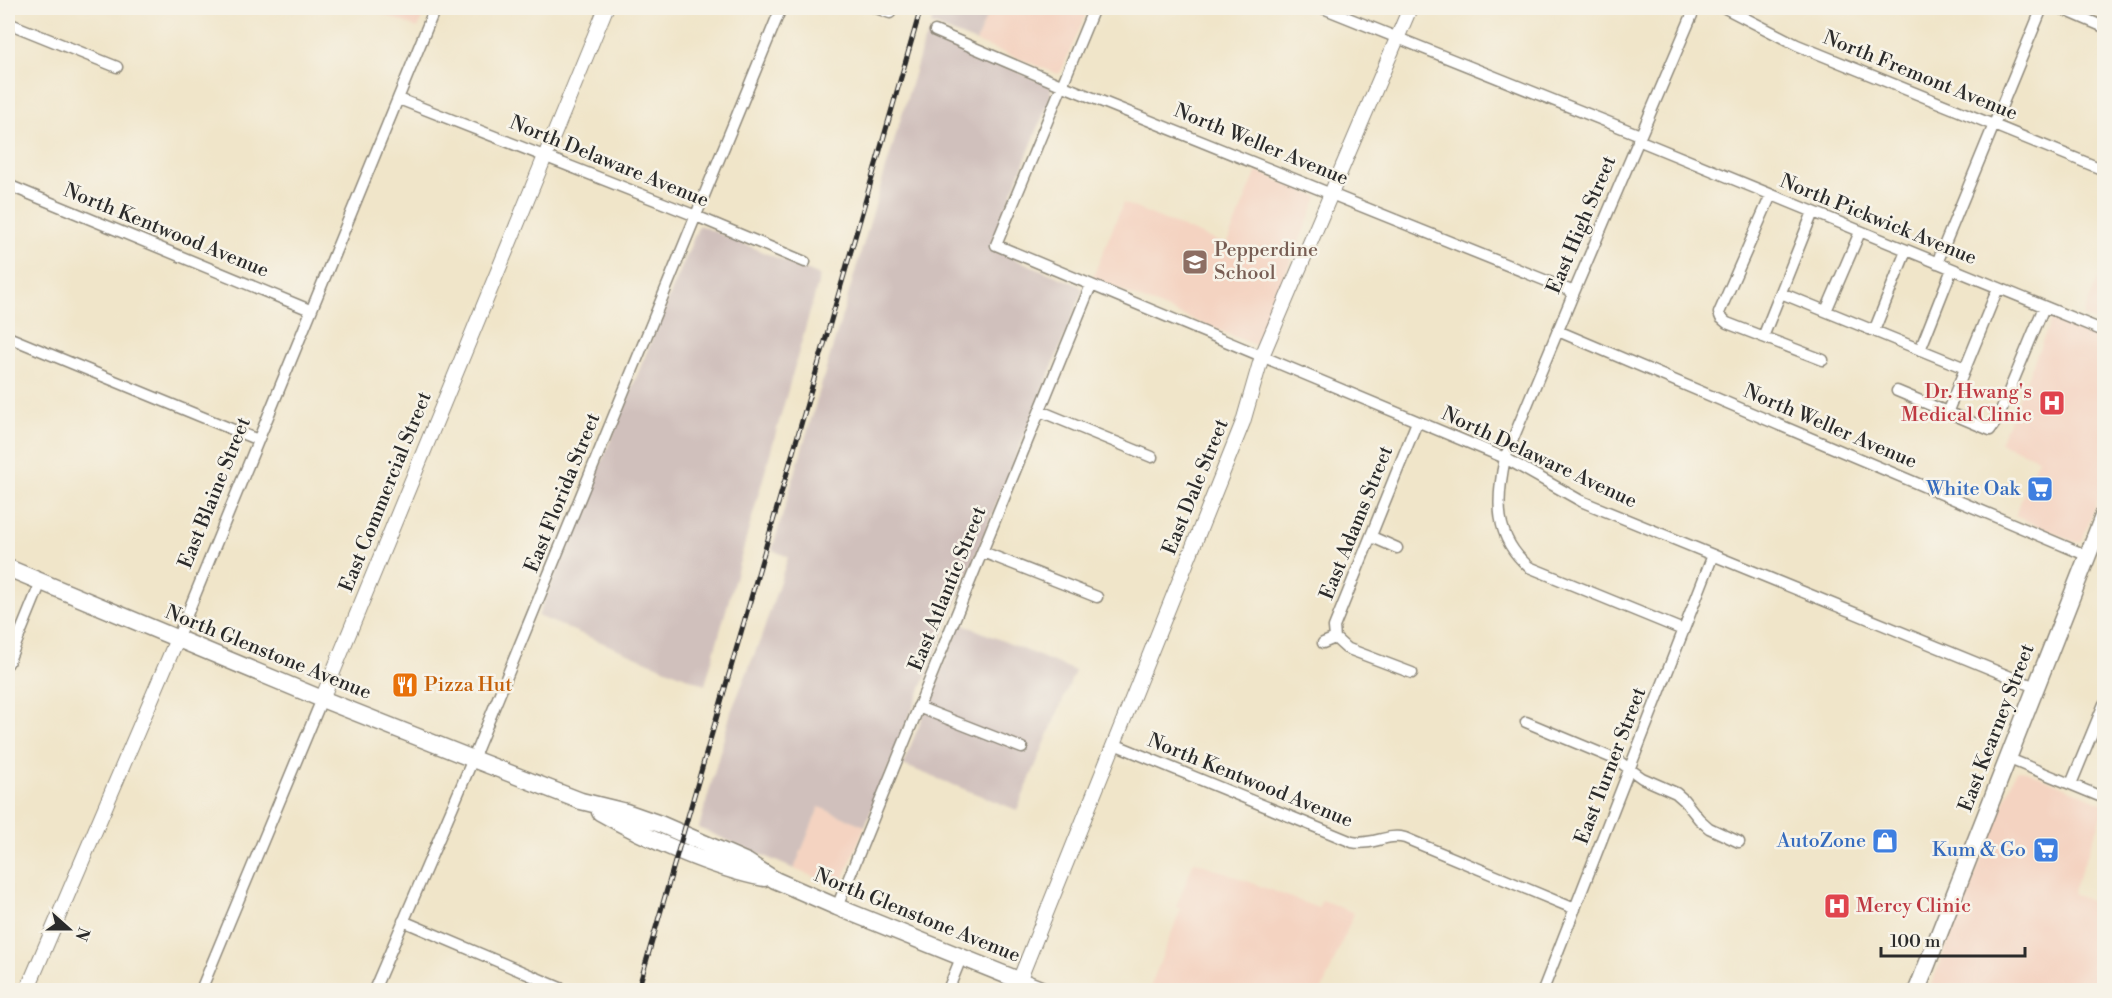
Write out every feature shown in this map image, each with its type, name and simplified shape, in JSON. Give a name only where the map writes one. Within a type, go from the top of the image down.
[{"type":"main road","name":"East Kearney Street","points":[[1917,990],[2104,514]]},
{"type":"main road","name":"North Glenstone Avenue","points":[[8,568],[322,699],[580,801],[622,825],[697,856],[745,874],[775,880],[1044,990]]},
{"type":"street","name":"East Blaine Street","points":[[27,990],[177,639],[435,8]]},
{"type":"street","name":"East Commercial Street","points":[[201,990],[606,8]]},
{"type":"street","name":"East Florida Street","points":[[374,990],[473,759],[781,8]]},
{"type":"street","points":[[876,8],[890,14]]},
{"type":"street","points":[[1061,85],[1094,8]]},
{"type":"street","name":"North Pickwick Avenue","points":[[1323,8],[2104,331]]},
{"type":"street","name":"East Dale Street","points":[[1019,981],[1244,422],[1262,356],[1410,8]]},
{"type":"street","name":"East High Street","points":[[1683,630],[1529,567],[1515,555],[1499,516],[1500,483],[1505,459],[1695,8]]},
{"type":"street","name":"North Fremont Avenue","points":[[1725,8],[1797,45],[2104,170]]},
{"type":"street","points":[[1937,263],[2042,8]]},
{"type":"street","points":[[2060,8],[2104,27]]},
{"type":"street","points":[[8,23],[117,67]]},
{"type":"street","name":"North Weller Avenue","points":[[935,31],[1061,85],[1574,292]]},
{"type":"street","name":"North Delaware Avenue","points":[[1061,85],[996,245],[1505,459],[1581,501],[2035,687]]},
{"type":"street","name":"North Delaware Avenue","points":[[399,99],[696,216],[805,262]]},
{"type":"street","name":"North Kentwood Avenue","points":[[8,185],[310,310]]},
{"type":"street","points":[[1771,195],[1719,313],[1727,323],[1823,360]]},
{"type":"street","points":[[1763,337],[1813,212]]},
{"type":"street","points":[[1826,311],[1860,232]]},
{"type":"street","points":[[1874,331],[1906,251]]},
{"type":"street","points":[[1920,350],[1952,269]]},
{"type":"street","name":"East Atlantic Street","points":[[837,907],[1091,285]]},
{"type":"street","points":[[1947,413],[1998,288]]},
{"type":"street","points":[[1780,293],[1965,368]]},
{"type":"street","points":[[1897,391],[1990,430],[1993,428],[2044,307]]},
{"type":"street","name":"North Weller Avenue","points":[[1558,331],[2088,556]]},
{"type":"street","points":[[8,337],[258,440]]},
{"type":"street","points":[[1040,411],[1152,457]]},
{"type":"street","name":"East Adams Street","points":[[1335,638],[1334,627],[1417,422]]},
{"type":"street","points":[[1372,537],[1398,548]]},
{"type":"street","points":[[983,552],[1097,597]]},
{"type":"street","name":"East Turner Street","points":[[1543,990],[1713,555]]},
{"type":"street","points":[[8,663],[41,582]]},
{"type":"street","points":[[1323,642],[1335,638],[1346,648],[1412,674]]},
{"type":"street","points":[[2071,784],[2104,704]]},
{"type":"street","points":[[918,707],[1022,748]]},
{"type":"street","points":[[1526,722],[1617,760],[1642,778],[1680,796],[1699,819],[1715,833],[1739,842]]},
{"type":"street","name":"North Kentwood Avenue","points":[[1114,744],[1352,842],[1371,843],[1391,837],[1406,838],[1575,909]]},
{"type":"street","points":[[2007,758],[2104,798]]},
{"type":"street","points":[[403,921],[566,990]]},
{"type":"street","points":[[948,990],[961,958]]},
{"type":"shaded area","points":[[368,8],[426,8],[418,28]]},
{"type":"shaded area","points":[[936,8],[990,8],[976,42],[931,24]]},
{"type":"shaded area","points":[[990,8],[1088,9],[1061,72],[1058,74],[976,42]]},
{"type":"shaded area","points":[[929,33],[1051,86],[1051,96],[991,249],[1083,289],[865,826],[819,807],[794,869],[699,828],[731,712],[761,638],[788,557],[772,550],[924,41]]},
{"type":"shaded area","name":"Pepperdine School","points":[[1257,171],[1318,197],[1255,345],[1092,279],[1123,203],[1226,245]]},
{"type":"shaded area","points":[[699,225],[820,276],[705,685],[538,616]]},
{"type":"shaded area","points":[[2104,263],[2104,326],[2083,316]]},
{"type":"shaded area","points":[[2052,318],[2104,339],[2104,485],[2082,540],[2079,542],[2015,516],[2038,458],[2000,443]]},
{"type":"shaded area","points":[[960,623],[1075,671],[1017,810],[903,765]]},
{"type":"shaded area","points":[[2027,771],[2104,804],[2104,812],[2072,893],[2104,907],[2104,990],[1929,990],[2016,772]]},
{"type":"shaded area","points":[[819,807],[865,826],[840,887],[794,869]]},
{"type":"shaded area","points":[[1194,861],[1318,908],[1322,900],[1354,913],[1322,990],[1149,990],[1181,909],[1176,907]]},
{"type":"railway","points":[[638,990],[921,8]]},
{"type":"place","name":"Pepperdine School","points":[[1195,262]]},
{"type":"place","name":"Dr. Hwang's Medical Clinic","points":[[2052,403]]},
{"type":"place","name":"White Oak","points":[[2040,489]]},
{"type":"place","name":"Pizza Hut","points":[[405,685]]},
{"type":"place","name":"AutoZone","points":[[1885,841]]},
{"type":"place","name":"Kum & Go","points":[[2046,850]]},
{"type":"place","name":"Mercy Clinic","points":[[1837,906]]}]
